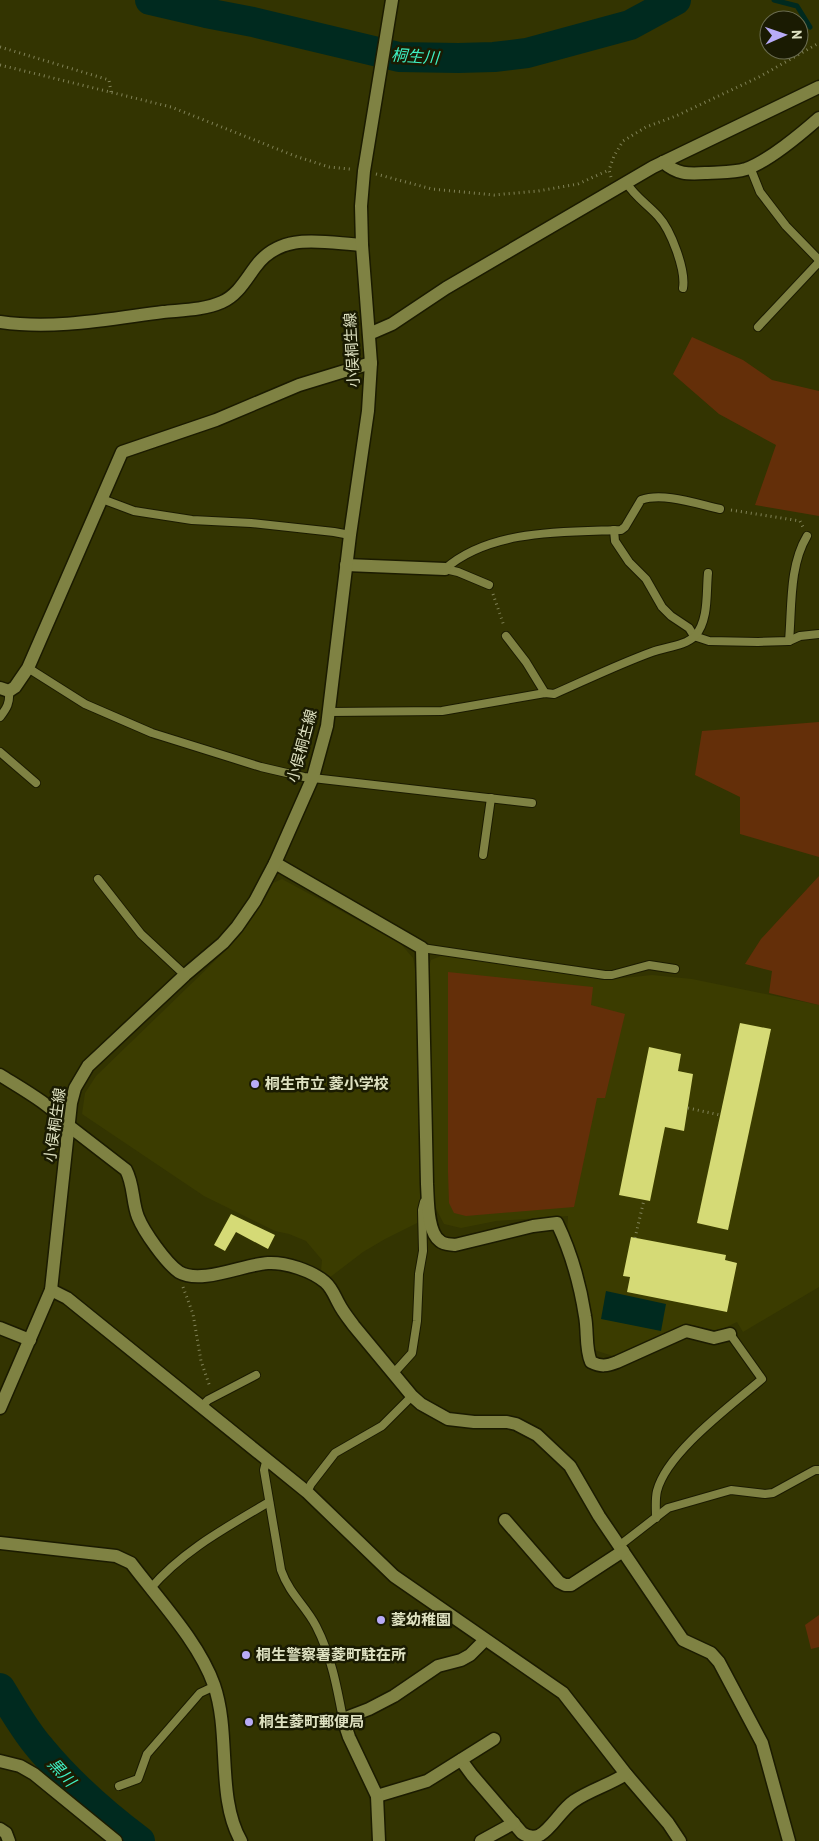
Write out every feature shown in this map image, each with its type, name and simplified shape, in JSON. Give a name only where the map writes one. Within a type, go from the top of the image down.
[{"type":"street","name":"小俣桐生線","points":[[0,1408],[51,1290],[75,1088],[88,1066],[234,931],[255,900],[275,863],[313,777],[327,726],[346,565],[368,411],[371,363],[361,206],[364,171],[392,0]]},
{"type":"street","points":[[368,334],[392,324],[446,288],[626,182],[663,162],[819,87]]},
{"type":"street","points":[[663,162],[678,172],[691,173],[730,172],[750,167],[769,157],[819,118]]},
{"type":"street","points":[[0,322],[35,325],[68,323],[209,307],[231,297],[266,256],[285,244],[317,242],[362,245]]},
{"type":"street","points":[[4,690],[15,686],[28,668],[122,452],[216,420],[299,385],[371,363]]},
{"type":"street","points":[[346,565],[445,569]]},
{"type":"street","points":[[275,863],[422,948],[427,1184],[430,1218],[434,1235],[444,1244],[455,1245],[532,1226],[557,1223],[581,1289],[587,1327],[587,1354],[591,1362],[598,1366],[608,1365],[686,1331],[714,1338],[730,1334]]},
{"type":"street","points":[[0,1075],[53,1110],[69,1126],[126,1170],[130,1178],[138,1217],[147,1234],[167,1260],[182,1273],[194,1276],[208,1275],[259,1264],[277,1263],[315,1276],[326,1282],[331,1288],[345,1315],[412,1396],[434,1412],[448,1419],[516,1424],[537,1435],[570,1466],[599,1516],[683,1640],[711,1653],[719,1662],[762,1743],[789,1841]]},
{"type":"street","points":[[51,1290],[67,1298],[308,1492],[394,1576],[563,1693],[626,1774],[668,1823],[680,1841]]},
{"type":"street","points":[[0,1328],[30,1340]]},
{"type":"street","points":[[505,1520],[559,1582],[565,1585],[572,1585],[621,1548]]},
{"type":"street","points":[[0,1543],[116,1556],[130,1563],[190,1639],[215,1686],[223,1724],[229,1803],[233,1826],[241,1841]]},
{"type":"street","points":[[379,1841],[377,1796],[349,1737],[343,1719],[370,1709],[394,1696],[438,1666],[461,1660],[470,1655],[485,1640]]},
{"type":"street","points":[[377,1796],[427,1780],[494,1739]]},
{"type":"street","points":[[461,1760],[514,1824],[528,1837],[538,1836],[543,1833],[562,1811],[573,1802],[626,1774]]},
{"type":"street","points":[[0,1762],[20,1766],[34,1774],[116,1841]]},
{"type":"street","points":[[481,1841],[514,1824]]},
{"type":"street","points":[[0,1829],[6,1833],[8,1841]]},
{"type":"lane","points":[[750,167],[760,192],[786,226],[819,261],[758,327]]},
{"type":"lane","points":[[626,182],[631,191],[659,217],[668,231],[683,271],[683,288]]},
{"type":"lane","points":[[445,569],[452,562],[480,548],[522,536],[560,531],[621,530],[625,527],[641,500],[646,498],[657,497],[720,509]]},
{"type":"lane","points":[[102,499],[134,511],[192,520],[260,524],[350,535]]},
{"type":"lane","points":[[614,530],[615,541],[620,550],[650,584],[659,602],[671,616],[689,628],[694,636],[709,641],[789,641],[800,636],[819,634]]},
{"type":"lane","points":[[789,641],[794,573],[801,546],[807,536]]},
{"type":"lane","points":[[445,569],[458,572],[489,585]]},
{"type":"lane","points":[[329,712],[442,710],[545,693],[554,694],[652,652],[687,641],[694,636],[701,627],[705,614],[708,573]]},
{"type":"lane","points":[[506,636],[526,662],[545,693]]},
{"type":"lane","points":[[28,668],[85,704],[152,732],[261,767],[304,777],[532,803]]},
{"type":"lane","points":[[0,717],[8,706],[10,699],[4,690]]},
{"type":"lane","points":[[0,752],[36,783]]},
{"type":"lane","points":[[483,855],[491,798]]},
{"type":"lane","points":[[98,878],[141,934],[185,975]]},
{"type":"lane","points":[[422,948],[605,975],[612,975],[649,965],[675,969]]},
{"type":"lane","points":[[393,1374],[412,1353],[417,1321],[419,1274],[423,1251],[422,1210],[427,1184]]},
{"type":"lane","points":[[656,1518],[657,1491],[676,1458],[687,1444],[762,1379],[730,1334]]},
{"type":"lane","points":[[202,1406],[213,1397],[256,1375]]},
{"type":"lane","points":[[308,1492],[311,1484],[335,1453],[382,1426],[412,1396]]},
{"type":"lane","points":[[266,1458],[264,1470],[281,1570],[286,1584],[315,1624],[331,1662],[343,1719]]},
{"type":"lane","points":[[621,1548],[668,1508],[732,1490],[765,1494],[773,1492],[815,1470],[819,1470]]},
{"type":"lane","points":[[150,1589],[199,1545],[269,1502]]},
{"type":"lane","points":[[119,1786],[138,1779],[147,1754],[200,1693],[215,1686]]},
{"type":"path","points":[[0,65],[171,107],[295,156],[330,167],[364,171],[432,190],[494,195],[538,191],[578,184],[609,170],[623,140],[646,126],[676,116],[759,77],[819,43]]},
{"type":"path","points":[[0,47],[109,80],[111,92]]},
{"type":"path","points":[[720,509],[800,521]]},
{"type":"path","points":[[489,585],[506,636]]},
{"type":"path","points":[[688,1108],[720,1115]]},
{"type":"path","points":[[635,1238],[644,1200]]},
{"type":"path","points":[[182,1273],[183,1287],[193,1314],[201,1361],[213,1397]]},
{"type":"shaded area","points":[[692,337],[743,360],[772,380],[819,391],[819,516],[755,505],[776,445],[719,414],[673,374]]},
{"type":"shaded area","points":[[819,722],[819,857],[740,834],[740,797],[695,775],[702,731]]},
{"type":"shaded area","points":[[819,876],[819,1005],[769,993],[772,971],[745,964],[761,939]]},
{"type":"shaded area","name":"桐生市立 菱小学校","points":[[282,879],[400,943],[413,958],[417,979],[422,1178],[419,1222],[363,1252],[329,1278],[321,1271],[322,1260],[306,1241],[275,1231],[204,1196],[82,1114],[85,1093],[96,1076],[221,955],[244,929],[273,883]]},
{"type":"shaded area","points":[[443,955],[582,975],[603,980],[652,975],[692,979],[819,1005],[819,1287],[743,1332],[737,1322],[718,1331],[692,1325],[613,1356],[594,1350],[593,1327],[585,1279],[567,1233],[568,1216],[496,1221],[461,1228],[444,1224],[434,1205],[429,967],[431,960]]},
{"type":"shaded area","points":[[448,972],[593,987],[591,1005],[625,1014],[605,1098],[597,1098],[574,1207],[466,1216],[454,1213],[449,1203],[448,1172]]},
{"type":"shaded area","points":[[606,1291],[666,1304],[661,1331],[601,1319]]},
{"type":"shaded area","points":[[819,1615],[819,1647],[811,1649],[805,1625]]},
{"type":"building","points":[[740,1023],[771,1029],[728,1230],[697,1223]]},
{"type":"building","points":[[649,1047],[681,1054],[678,1071],[693,1074],[684,1131],[665,1127],[650,1201],[619,1195]]},
{"type":"building","points":[[231,1214],[275,1235],[268,1249],[236,1232],[225,1251],[214,1245]]},
{"type":"building","points":[[631,1237],[726,1255],[725,1260],[737,1263],[727,1312],[627,1292],[630,1277],[623,1276]]},
{"type":"waterway","name":"桐生川","points":[[150,0],[253,22],[399,57],[458,58],[494,57],[527,53],[630,25],[676,0]]},
{"type":"waterway","points":[[774,0],[797,6],[810,27]]},
{"type":"waterway","name":"黒川","points":[[0,1688],[19,1720],[52,1762],[88,1798],[140,1841]]},
{"type":"place","name":"桐生市立 菱小学校","points":[[255,1084]]},
{"type":"place","name":"菱幼稚園","points":[[381,1620]]},
{"type":"place","name":"桐生警察署菱町駐在所","points":[[246,1655]]},
{"type":"place","name":"桐生菱町郵便局","points":[[249,1722]]}]
